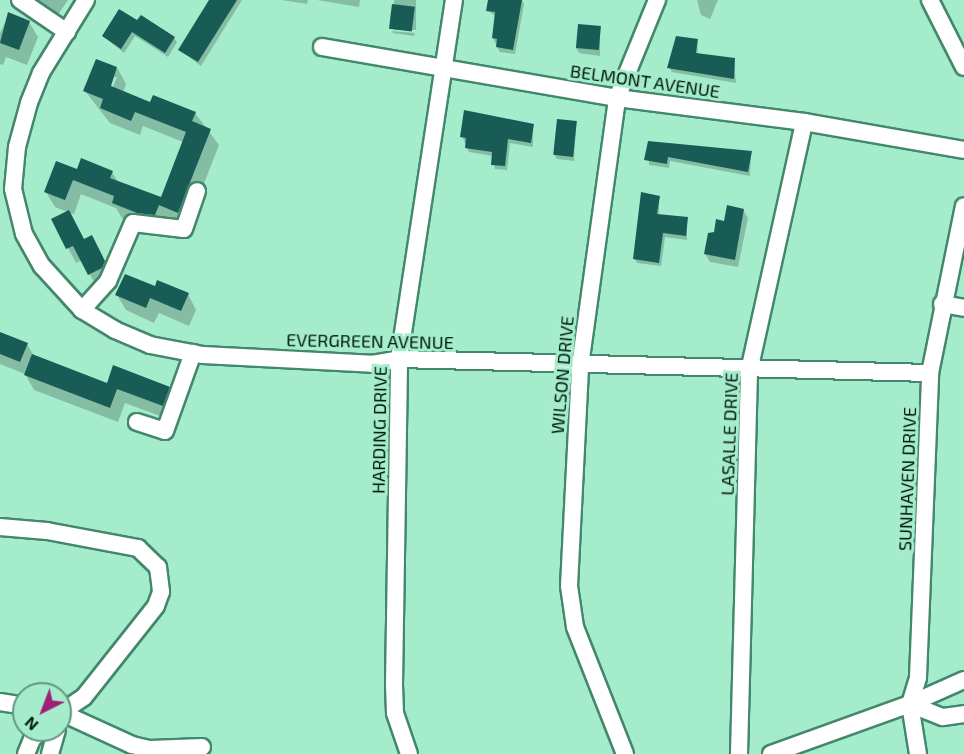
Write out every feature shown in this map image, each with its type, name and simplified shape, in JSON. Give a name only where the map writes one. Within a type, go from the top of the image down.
[{"type":"street","points":[[20,0],[64,37]]},
{"type":"street","name":"EVERGREEN AVENUE","points":[[86,0],[29,103],[7,177],[24,234],[42,266],[82,310],[150,345],[193,353],[372,364],[399,358],[580,366],[930,373]]},
{"type":"street","name":"HARDING DRIVE","points":[[409,754],[395,713],[394,684],[399,358],[454,0]]},
{"type":"street","name":"WILSON DRIVE","points":[[625,754],[570,609],[580,366],[617,98],[657,0]]},
{"type":"street","points":[[930,0],[964,67]]},
{"type":"street","name":"BELMONT AVENUE","points":[[322,47],[444,70],[617,98],[804,122],[964,150]]},
{"type":"street","name":"LASALLE DRIVE","points":[[739,754],[749,370],[804,122]]},
{"type":"street","points":[[82,310],[108,281],[133,223],[184,229],[197,191]]},
{"type":"street","name":"SUNHAVEN DRIVE","points":[[918,754],[910,705],[918,677],[930,373],[942,304],[964,206]]},
{"type":"street","points":[[942,304],[964,308]]},
{"type":"street","points":[[137,422],[165,431],[193,353]]},
{"type":"street","points":[[0,527],[47,531],[138,548],[150,555],[158,567],[161,592],[156,606],[84,696],[72,704]]},
{"type":"street","points":[[771,754],[910,705],[964,680]]},
{"type":"street","points":[[910,705],[943,717],[964,714]]},
{"type":"street","points":[[72,718],[132,745],[150,749],[202,747]]},
{"type":"building","points":[[209,0],[237,0],[198,62],[178,50]]},
{"type":"building","points":[[488,0],[522,0],[513,50],[496,47],[497,39],[492,38],[495,12],[486,11]]},
{"type":"building","points":[[392,4],[415,7],[412,32],[389,29]]},
{"type":"building","points":[[119,9],[137,20],[141,15],[175,37],[165,53],[132,32],[121,49],[102,36]]},
{"type":"building","points":[[8,12],[30,21],[19,50],[0,43]]},
{"type":"building","points":[[578,24],[601,26],[599,50],[576,48]]},
{"type":"building","points":[[676,36],[698,39],[696,53],[735,58],[734,79],[667,68]]},
{"type":"building","points":[[96,59],[117,67],[111,86],[150,102],[153,95],[196,112],[192,121],[211,129],[178,213],[159,205],[155,215],[137,213],[112,203],[114,196],[73,180],[65,200],[44,192],[56,161],[77,169],[81,158],[113,171],[110,178],[161,197],[186,132],[135,112],[131,121],[100,108],[103,99],[83,91]]},
{"type":"building","points":[[464,110],[534,124],[531,143],[508,139],[505,166],[491,165],[492,152],[465,148],[466,138],[460,137]]},
{"type":"building","points":[[557,119],[577,121],[573,157],[553,155]]},
{"type":"building","points":[[648,141],[752,151],[748,172],[668,157],[667,164],[644,160]]},
{"type":"building","points":[[641,192],[660,196],[657,214],[688,217],[686,236],[663,233],[659,263],[633,259]]},
{"type":"building","points":[[727,205],[744,209],[735,260],[704,254],[708,233],[714,232],[716,219],[724,221]]},
{"type":"building","points":[[69,210],[84,239],[92,235],[105,261],[102,268],[88,275],[73,246],[66,249],[51,219]]},
{"type":"building","points":[[125,274],[155,286],[157,280],[189,293],[181,311],[150,298],[146,308],[115,295]]},
{"type":"building","points":[[0,332],[28,343],[20,362],[0,354]]},
{"type":"building","points":[[32,354],[107,383],[113,365],[170,387],[163,406],[117,389],[110,408],[24,375]]}]
